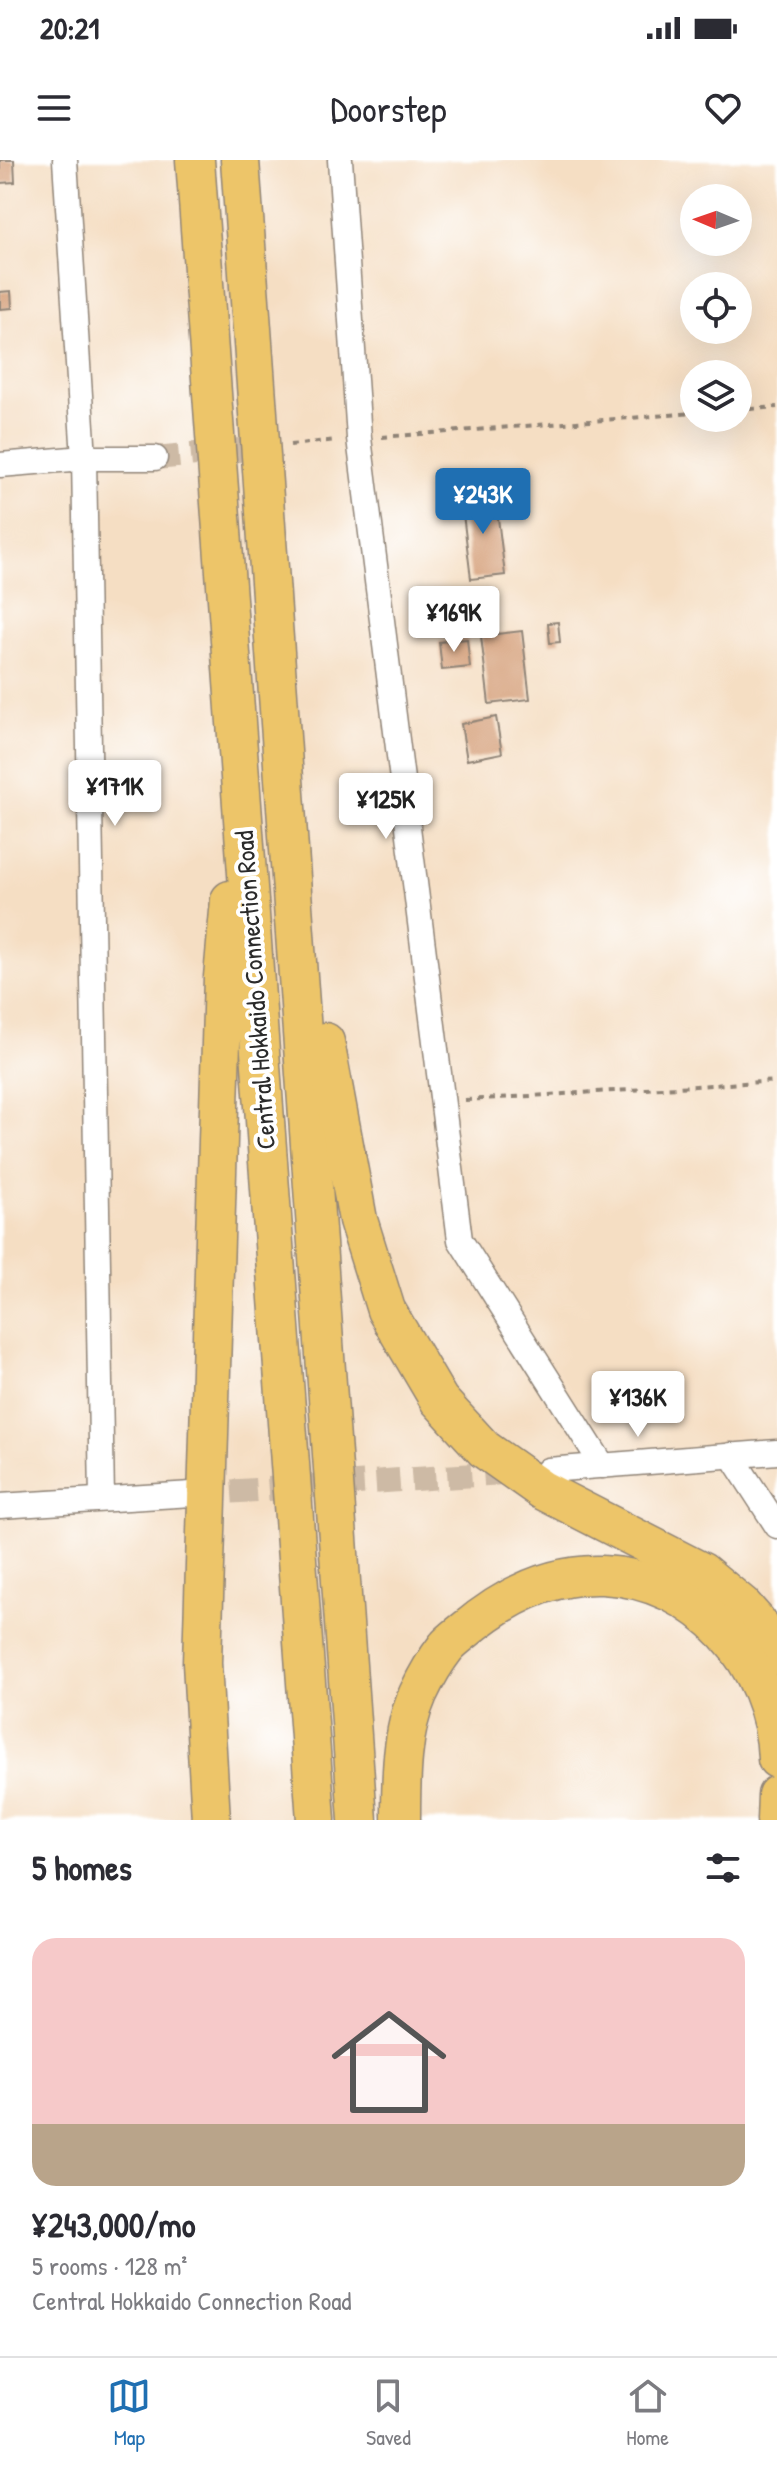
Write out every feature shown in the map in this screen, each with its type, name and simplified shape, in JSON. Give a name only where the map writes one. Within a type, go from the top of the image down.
[{"type":"highway","name":"Central Hokkaido Connection Road","points":[[195,160],[316,1820]]},
{"type":"highway","name":"Central Hokkaido Connection Road","points":[[240,160],[358,1820]]},
{"type":"highway","points":[[211,1820],[202,1647],[223,977],[240,783]]},
{"type":"highway","points":[[284,790],[338,1127],[358,1220],[386,1310],[439,1400],[484,1449],[542,1490],[702,1572],[749,1614],[777,1655]]},
{"type":"highway","points":[[401,1820],[404,1746],[417,1696],[446,1646],[483,1615],[521,1591],[580,1575],[619,1577],[655,1586],[714,1621],[748,1660],[761,1686],[771,1714],[777,1759]]},
{"type":"highway","points":[[776,1820],[777,1795]]},
{"type":"street","points":[[65,160],[84,458],[102,1499]]},
{"type":"street","points":[[340,160],[359,438],[460,1240],[603,1466]]},
{"type":"street","points":[[0,465],[84,458],[155,458]]},
{"type":"street","points":[[548,1470],[777,1452]]},
{"type":"street","points":[[731,1455],[777,1526]]},
{"type":"street","points":[[0,1506],[192,1494]]},
{"type":"path","points":[[752,409],[777,407]]},
{"type":"path","points":[[280,446],[680,414]]},
{"type":"path","points":[[443,1101],[777,1081]]},
{"type":"building","points":[[0,160],[14,160],[15,182],[0,183]]},
{"type":"building","points":[[11,291],[12,308],[0,309],[0,292]]},
{"type":"building","points":[[495,494],[505,575],[471,579],[461,498]]},
{"type":"building","points":[[558,622],[560,642],[550,643],[548,623]]},
{"type":"building","points":[[522,631],[530,699],[489,704],[481,636]]},
{"type":"building","points":[[467,639],[470,667],[442,670],[439,642]]},
{"type":"building","points":[[496,717],[502,753],[467,760],[461,724]]},
{"type":"tunnel","points":[[155,458],[280,446]]},
{"type":"tunnel","points":[[196,1494],[518,1472]]}]
